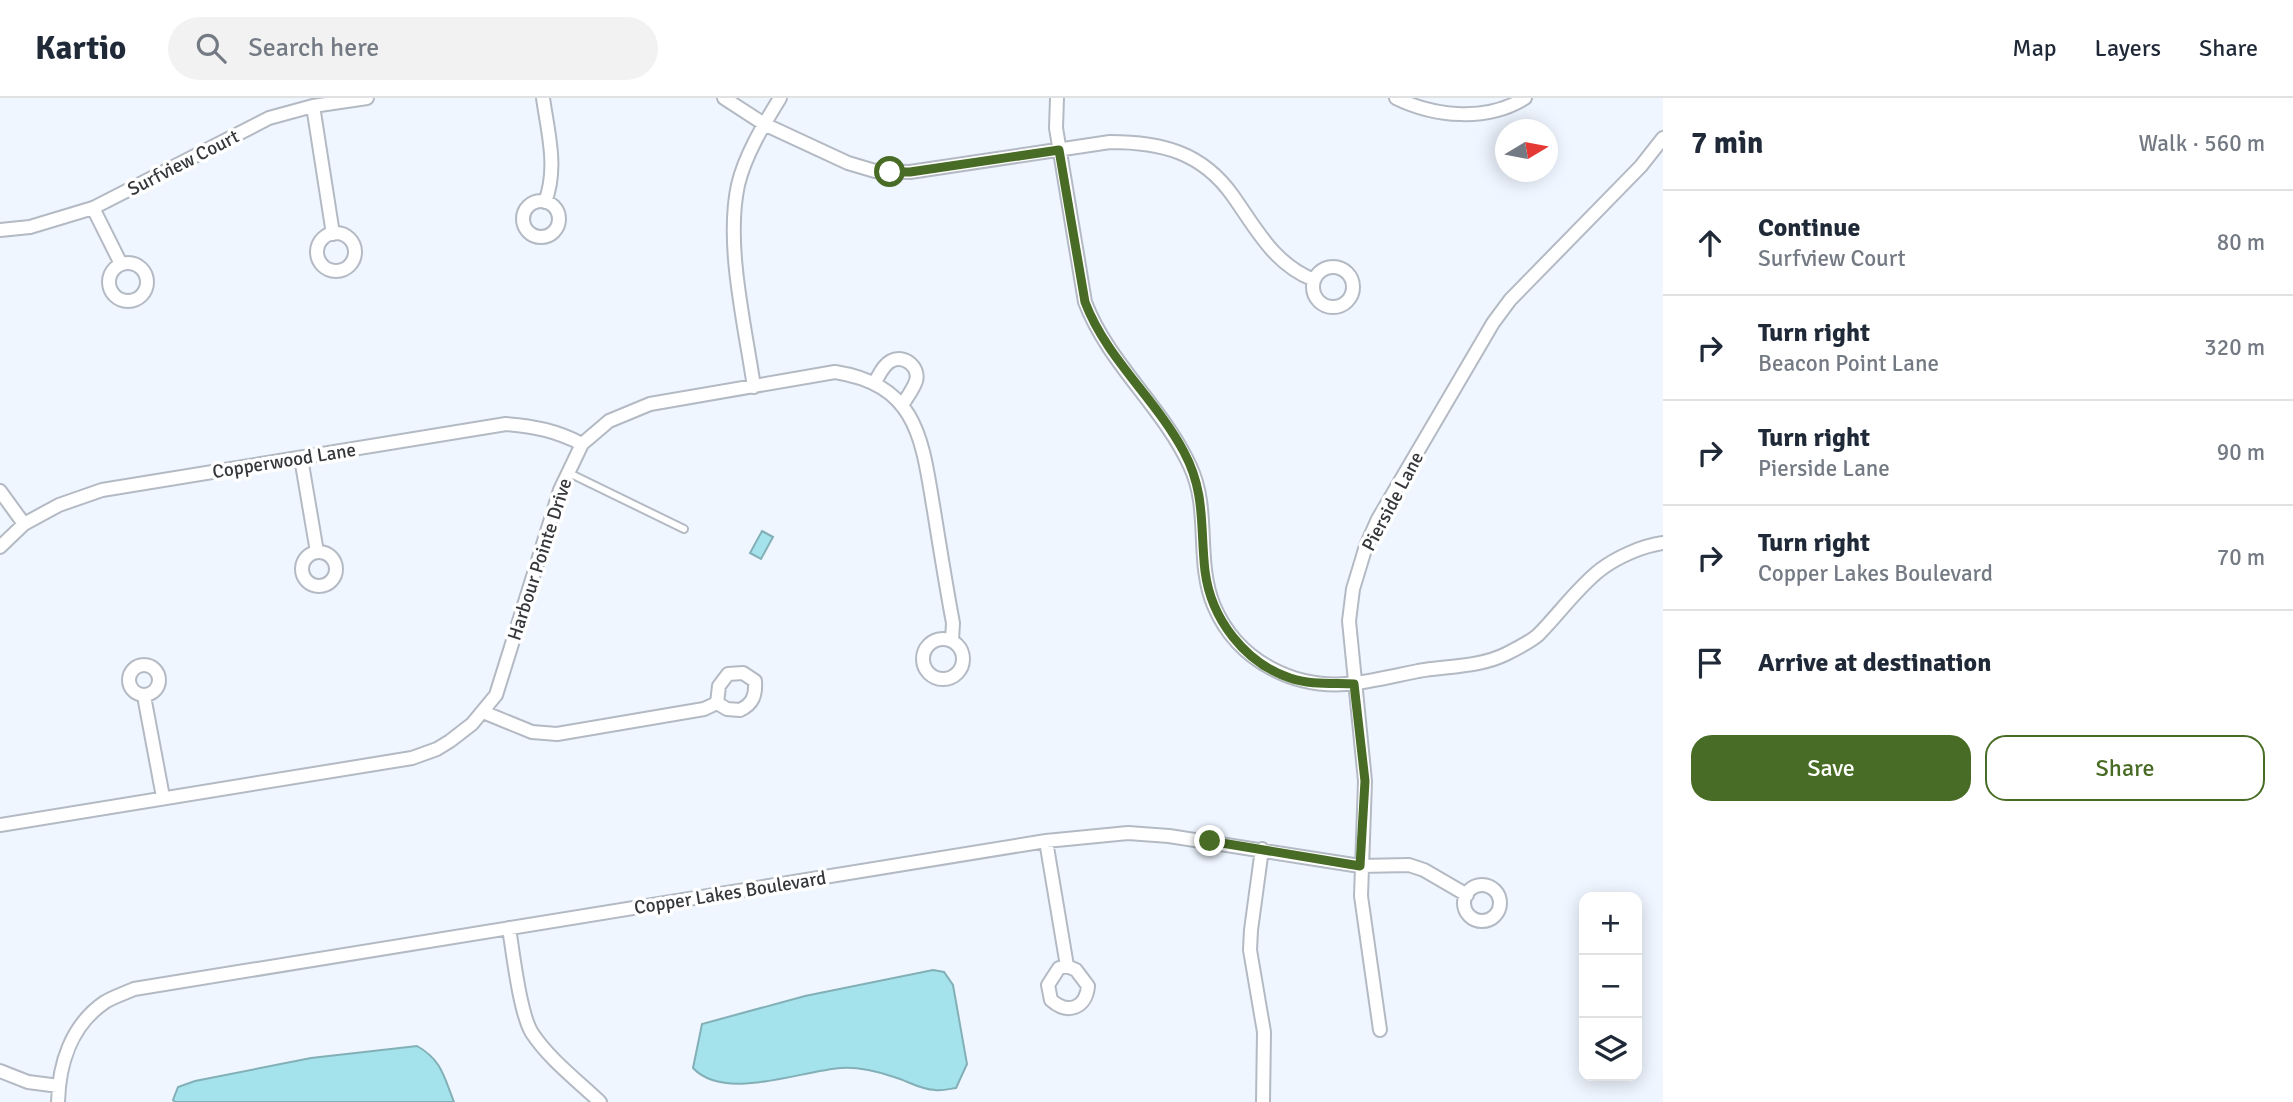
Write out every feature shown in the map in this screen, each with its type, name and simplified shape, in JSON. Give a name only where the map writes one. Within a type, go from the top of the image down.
[{"type":"street","name":"Surfview Court","points":[[0,230],[30,227],[93,208],[270,118],[313,106],[367,98]]},
{"type":"street","points":[[542,98],[552,166],[552,184],[545,202]]},
{"type":"street","points":[[724,98],[765,124],[848,163],[875,171],[910,172],[1110,142],[1142,142],[1170,148],[1203,166],[1231,194],[1270,250],[1297,273],[1314,280]]},
{"type":"street","points":[[754,387],[736,265],[734,224],[738,183],[780,98]]},
{"type":"street","points":[[1057,98],[1055,113],[1059,150],[1085,302],[1092,321],[1151,401],[1195,475],[1203,516],[1208,589],[1222,622],[1241,646],[1263,665],[1306,682],[1354,684],[1483,662],[1504,655],[1535,637],[1600,570],[1634,552],[1663,543]]},
{"type":"street","points":[[1396,98],[1426,110],[1466,115],[1500,108],[1525,98]]},
{"type":"street","points":[[313,106],[333,234]]},
{"type":"street","name":"Pierside Lane","points":[[1380,1030],[1361,896],[1365,781],[1349,621],[1353,589],[1366,546],[1378,519],[1493,323],[1504,308],[1641,166],[1663,138]]},
{"type":"street","points":[[93,208],[121,264]]},
{"type":"street","points":[[874,383],[892,360],[909,362],[915,369],[916,381],[902,406]]},
{"type":"street","name":"Harbour Pointe Drive","points":[[0,825],[412,758],[450,741],[483,712],[496,695],[567,472],[582,444],[609,421],[650,404],[835,372],[874,383],[891,395],[902,406],[920,435],[953,623],[952,640]]},
{"type":"street","name":"Copperwood Lane","points":[[0,547],[24,524],[59,505],[102,490],[506,424],[533,426],[582,444]]},
{"type":"street","points":[[301,458],[317,552]]},
{"type":"street","points":[[0,491],[24,524]]},
{"type":"street","points":[[144,696],[163,797]]},
{"type":"street","points":[[483,712],[532,732],[557,734],[704,709],[717,703]]},
{"type":"street","name":"Copper Lakes Boulevard","points":[[58,1102],[59,1086],[71,1040],[85,1019],[105,1002],[134,989],[1046,841],[1128,833],[1262,849],[1360,866],[1409,866],[1424,870],[1467,895]]},
{"type":"street","points":[[1046,841],[1067,966]]},
{"type":"street","points":[[1262,849],[1250,950],[1264,1032],[1263,1102]]},
{"type":"street","points":[[509,928],[520,989],[531,1030],[542,1045],[600,1102]]},
{"type":"street","points":[[0,1071],[28,1082],[59,1086]]},
{"type":"lane","points":[[567,472],[684,529]]},
{"type":"water","points":[[762,531],[773,537],[761,559],[750,553]]},
{"type":"water","points":[[933,970],[944,972],[953,985],[967,1064],[956,1088],[929,1089],[882,1073],[847,1068],[763,1082],[724,1083],[707,1078],[693,1068],[702,1024],[805,996]]},
{"type":"water","points":[[417,1046],[437,1063],[454,1102],[173,1100],[178,1087],[195,1081],[311,1058]]},
{"type":"route","points":[[890,172],[910,172],[1059,150],[1085,302],[1092,321],[1151,401],[1195,475],[1203,516],[1208,589],[1222,622],[1241,646],[1263,665],[1276,672],[1306,682],[1354,684],[1365,781],[1360,866],[1210,841]]}]
